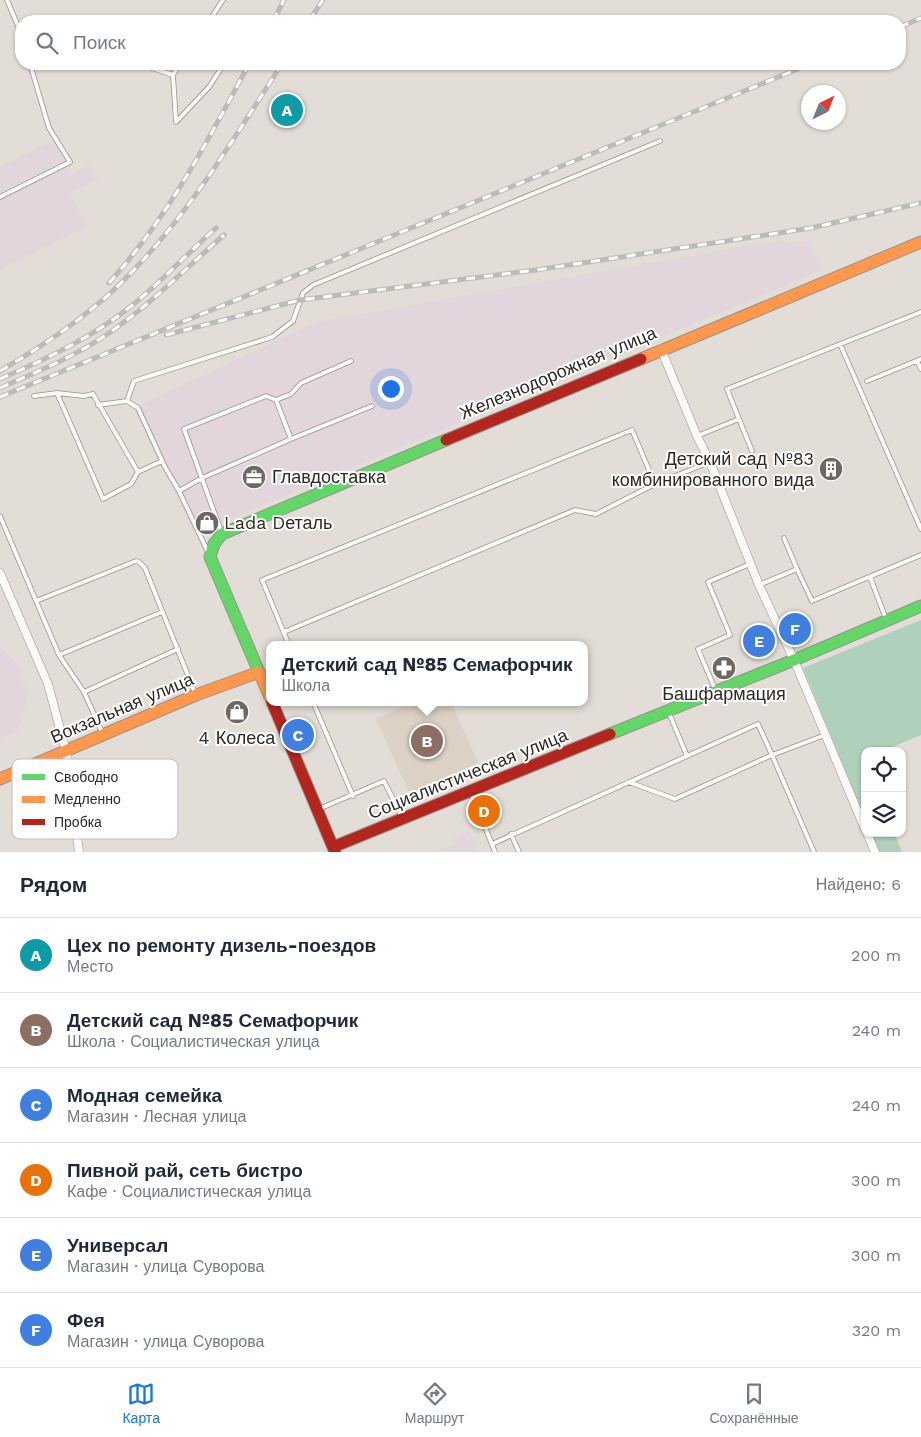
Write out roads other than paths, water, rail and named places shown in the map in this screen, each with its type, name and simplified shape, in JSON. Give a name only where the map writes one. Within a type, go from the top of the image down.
[{"type":"main road","name":"Железнодорожная улица","points":[[210,557],[214,544],[222,534],[921,242]]},
{"type":"main road","points":[[210,557],[266,688]]},
{"type":"main road","name":"Социалистическая улица","points":[[334,850],[403,819],[794,660],[921,606]]},
{"type":"main road","name":"Вокзальная улица","points":[[47,759],[196,695],[259,672]]},
{"type":"main road","points":[[274,706],[334,850]]},
{"type":"main road","name":"Вокзальная улица","points":[[0,779],[12,774]]},
{"type":"street","points":[[661,349],[697,436],[710,462],[750,564],[794,660],[861,820]]},
{"type":"street","points":[[0,573],[48,684],[67,759]]},
{"type":"street","points":[[869,837],[875,852]]},
{"type":"street","points":[[77,839],[79,852]]},
{"type":"lane","points":[[7,0],[15,15]]},
{"type":"lane","points":[[213,15],[223,0]]},
{"type":"lane","points":[[0,197],[70,162],[49,128],[32,70]]},
{"type":"lane","points":[[158,70],[173,75]]},
{"type":"lane","points":[[176,70],[173,75],[176,122],[209,87],[220,70]]},
{"type":"lane","points":[[126,401],[134,381],[272,336],[294,321],[303,292],[313,286],[660,141]]},
{"type":"lane","points":[[752,451],[727,389],[921,312]]},
{"type":"lane","points":[[840,344],[921,529]]},
{"type":"lane","points":[[867,381],[919,360],[921,368]]},
{"type":"lane","points":[[222,534],[184,429],[266,396],[276,400],[291,394],[301,383],[351,361]]},
{"type":"lane","points":[[57,393],[103,499],[131,484],[138,472],[162,461]]},
{"type":"lane","points":[[34,396],[57,393],[84,396],[93,394],[138,472]]},
{"type":"lane","points":[[276,400],[291,440]]},
{"type":"lane","points":[[98,405],[126,401],[138,408],[210,557]]},
{"type":"lane","points":[[179,491],[202,478],[372,406]]},
{"type":"lane","points":[[697,436],[739,419]]},
{"type":"lane","points":[[287,641],[262,580],[632,430],[655,484]]},
{"type":"lane","points":[[284,632],[574,510],[596,514],[655,484],[710,462]]},
{"type":"lane","points":[[0,516],[59,655],[84,692],[103,734]]},
{"type":"lane","points":[[784,538],[812,601],[921,555]]},
{"type":"lane","points":[[36,601],[136,561],[139,562],[145,568],[196,695]]},
{"type":"lane","points":[[716,692],[698,649],[730,635],[708,582],[750,564]]},
{"type":"lane","points":[[759,585],[797,569]]},
{"type":"lane","points":[[870,577],[886,620]]},
{"type":"lane","points":[[59,655],[162,612]]},
{"type":"lane","points":[[84,692],[178,649]]},
{"type":"lane","points":[[315,706],[353,796]]},
{"type":"lane","points":[[668,711],[687,756]]},
{"type":"lane","points":[[492,844],[758,724],[814,852]]},
{"type":"lane","points":[[629,782],[675,799],[772,755],[825,735]]},
{"type":"lane","points":[[317,810],[384,781],[403,819]]},
{"type":"lane","points":[[471,792],[495,852]]},
{"type":"lane","points":[[511,834],[518,852]]},
{"type":"railway","points":[[276,15],[284,0]]},
{"type":"railway","points":[[313,15],[323,0]]},
{"type":"railway","points":[[906,24],[921,18]]},
{"type":"railway","points":[[109,283],[131,258],[169,205],[202,150],[246,70]]},
{"type":"railway","points":[[0,371],[80,319],[123,281],[146,257],[189,204],[278,70]]},
{"type":"railway","points":[[0,397],[795,70]]},
{"type":"railway","points":[[166,335],[300,300],[536,270],[811,228],[921,203]]},
{"type":"railway","points":[[0,379],[70,346],[120,315],[156,285],[216,228]]},
{"type":"railway","points":[[0,388],[64,359],[117,328],[224,235]]},
{"type":"place","name":"Цех по ремонту дизель-поездов","points":[[287,110]]},
{"type":"place","name":"Детский сад №83 комбинированного вида","points":[[831,469]]},
{"type":"place","name":"Главдоставка","points":[[254,477]]},
{"type":"place","name":"Lada Dеталь","points":[[207,523]]},
{"type":"place","name":"Фея","points":[[795,629]]},
{"type":"place","name":"Универсал","points":[[759,641]]},
{"type":"place","name":"Башфармация","points":[[724,668]]},
{"type":"place","name":"4 Колеса","points":[[237,712]]},
{"type":"place","name":"Модная семейка","points":[[298,735]]},
{"type":"place","name":"Детский сад №85 Семафорчик","points":[[427,741]]},
{"type":"place","name":"Пивной рай, сеть бистро","points":[[484,811]]}]
